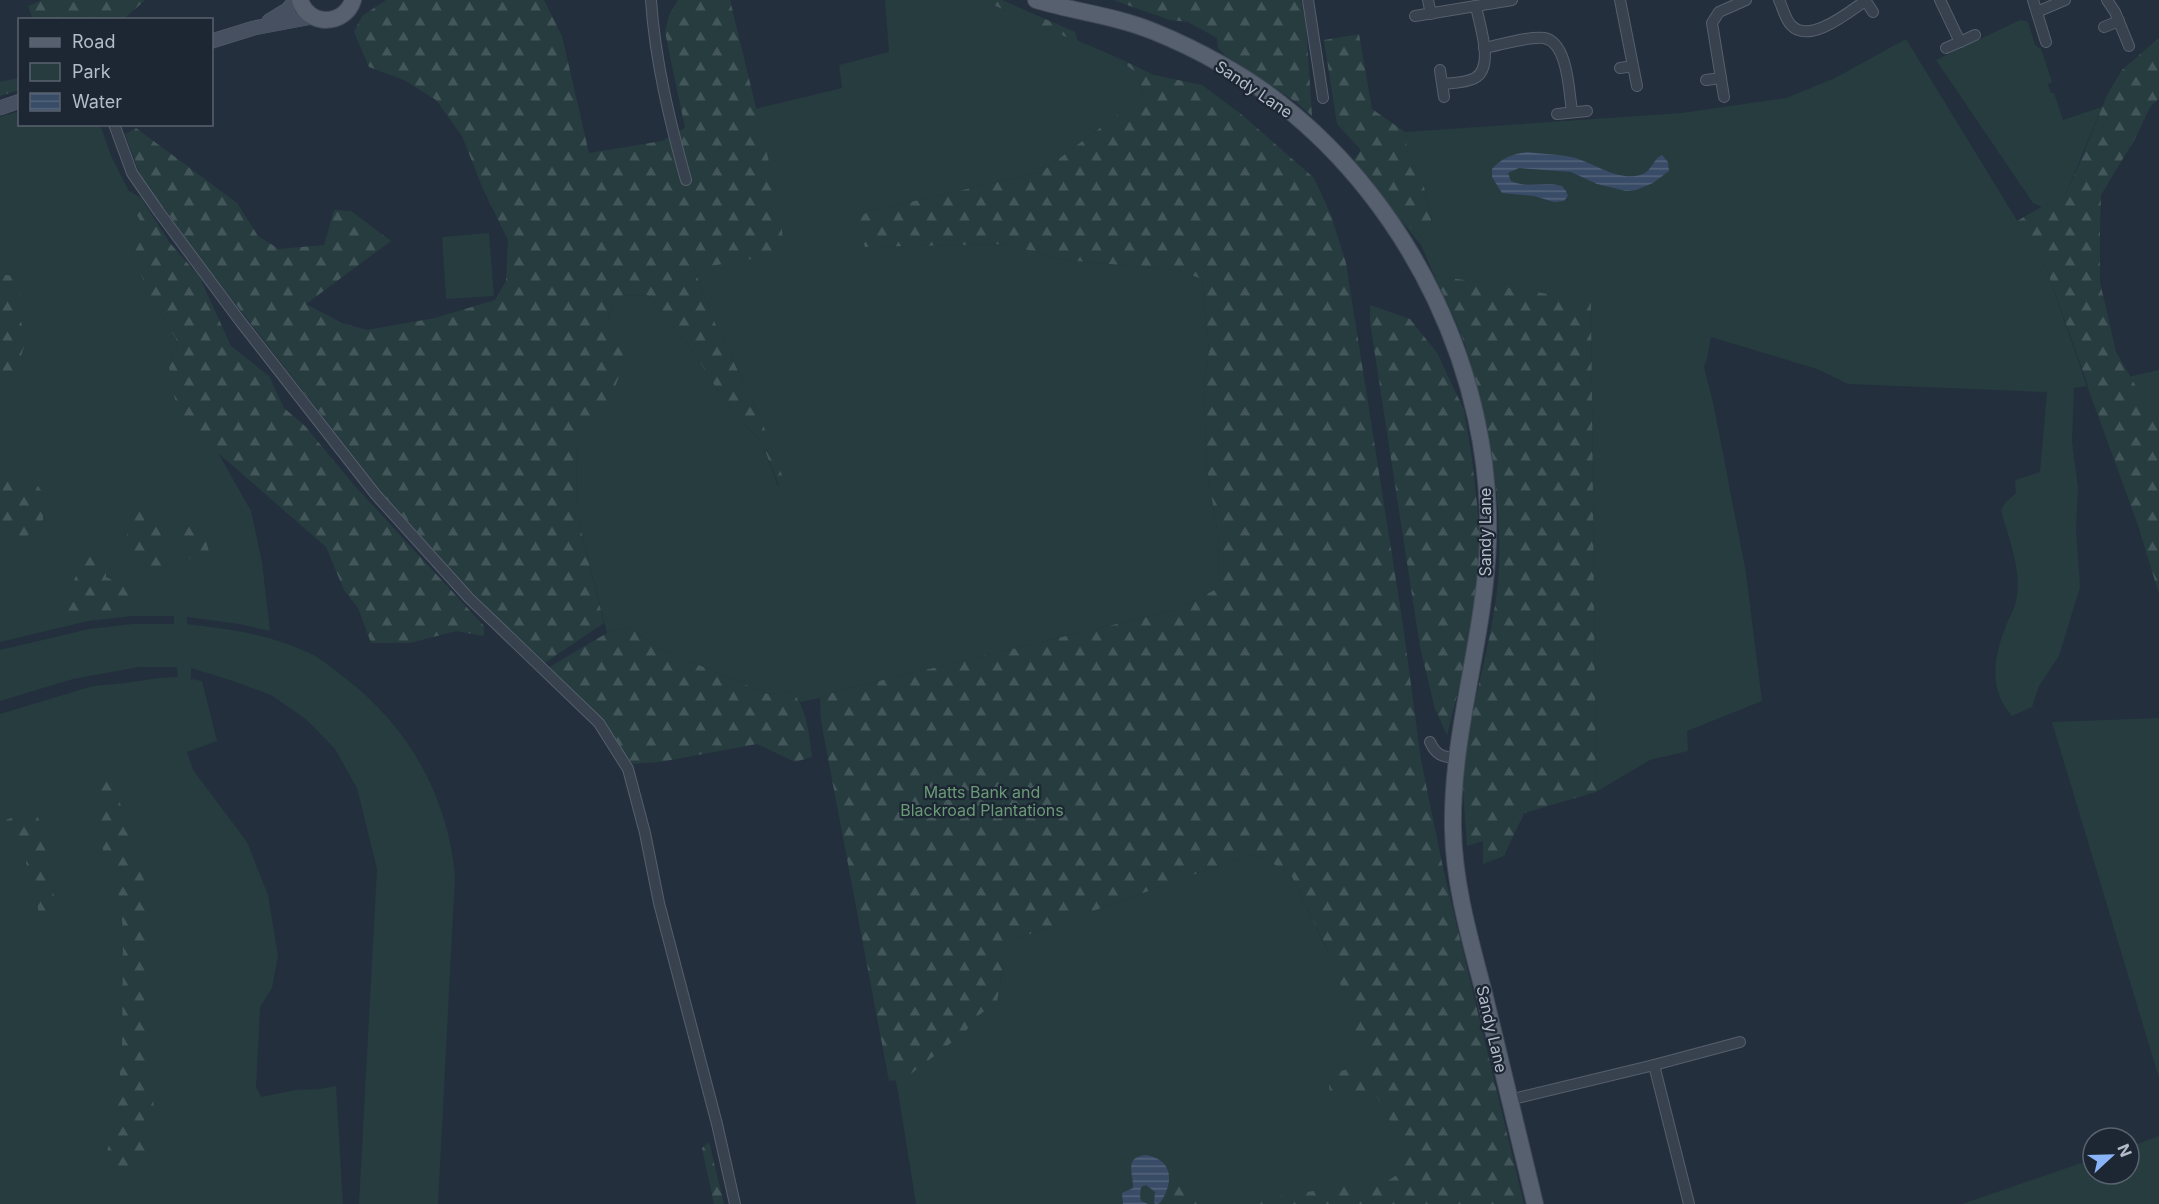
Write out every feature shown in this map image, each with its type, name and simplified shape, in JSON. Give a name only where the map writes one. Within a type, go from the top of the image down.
[{"type":"main road","points":[[254,28],[279,15],[298,0],[312,17]]},
{"type":"main road","points":[[213,41],[254,28],[312,17],[331,20],[362,0]]},
{"type":"main road","name":"Sandy Lane","points":[[1036,0],[1110,17],[1157,32],[1215,62],[1279,102],[1307,125],[1373,198],[1401,236],[1434,296],[1456,351],[1478,428],[1484,465],[1488,535],[1486,574],[1456,758],[1453,830],[1460,895],[1536,1204]]},
{"type":"main road","name":"Sandy Lane","points":[[1069,0],[1110,17]]},
{"type":"main road","points":[[0,108],[18,102]]},
{"type":"street","points":[[651,0],[669,116],[686,180]]},
{"type":"street","points":[[1308,0],[1323,99]]},
{"type":"street","points":[[1428,0],[1431,14]]},
{"type":"street","points":[[1414,16],[1512,0]]},
{"type":"street","points":[[1620,0],[1637,86]]},
{"type":"street","points":[[1724,97],[1712,23],[1719,12],[1746,0]]},
{"type":"street","points":[[1779,0],[1790,24],[1806,33],[1825,26],[1865,0],[1874,12]]},
{"type":"street","points":[[1940,0],[1960,42]]},
{"type":"street","points":[[2032,0],[2046,42]]},
{"type":"street","points":[[2037,12],[2065,0]]},
{"type":"street","points":[[2107,0],[2129,46]]},
{"type":"street","points":[[1442,84],[1465,81],[1478,76],[1483,70],[1484,48],[1476,6]]},
{"type":"street","points":[[2104,27],[2119,21]]},
{"type":"street","points":[[1946,48],[1975,35]]},
{"type":"street","points":[[1484,48],[1539,38],[1548,39],[1556,44],[1563,55],[1572,112]]},
{"type":"street","points":[[1620,68],[1633,66]]},
{"type":"street","points":[[1440,70],[1444,97]]},
{"type":"street","points":[[1706,80],[1721,78]]},
{"type":"street","points":[[1557,114],[1587,111]]},
{"type":"street","points":[[115,126],[132,173],[159,212],[240,321],[376,495],[469,598],[599,723],[628,769],[645,833],[659,903],[709,1090],[735,1204]]},
{"type":"street","points":[[1430,742],[1435,753],[1442,757],[1456,758]]},
{"type":"street","points":[[1509,1100],[1740,1042]]},
{"type":"street","points":[[1654,1065],[1689,1204]]},
{"type":"green space","points":[[42,0],[144,0],[125,18],[33,18],[28,6]]},
{"type":"green space","points":[[386,0],[544,0],[562,36],[589,153],[662,141],[685,128],[665,32],[669,15],[678,0],[730,0],[777,195],[785,253],[694,269],[715,323],[761,419],[786,486],[779,486],[762,443],[724,401],[696,355],[647,295],[615,296],[606,324],[630,348],[608,405],[576,447],[577,514],[604,623],[543,664],[472,592],[382,493],[200,258],[140,175],[125,134],[136,128],[237,203],[258,236],[279,249],[324,245],[334,210],[351,211],[391,241],[306,304],[342,323],[367,330],[435,318],[495,300],[506,281],[508,240],[483,189],[462,136],[436,100],[404,80],[369,67],[354,32],[362,16]]},
{"type":"green space","points":[[885,0],[982,0],[1114,56],[1134,71],[1144,93],[1041,172],[871,211],[865,247],[1006,244],[1064,260],[1177,270],[1202,279],[1209,350],[1204,384],[1207,471],[1219,540],[1218,588],[1179,609],[837,691],[820,698],[800,702],[793,692],[768,694],[658,648],[629,627],[607,633],[577,514],[576,446],[608,405],[606,324],[615,296],[647,295],[696,355],[724,401],[762,443],[778,486],[785,486],[761,419],[715,323],[694,269],[777,195],[755,109],[842,88],[839,65],[889,52]]},
{"type":"green space","points":[[982,0],[1002,0],[1075,32],[1078,42]]},
{"type":"green space","points":[[1113,0],[1301,0],[1306,25],[1312,116],[1296,102],[1226,56],[1218,48],[1217,38],[1188,22],[1170,20]]},
{"type":"green space","points":[[2020,20],[2028,22],[2035,45],[2041,49],[2052,82],[2048,84],[2051,93],[2054,93],[2063,120],[2102,107],[2066,193],[2042,207],[2033,203],[1936,60]]},
{"type":"green space","points":[[1359,34],[1372,109],[1405,132],[1407,150],[1423,182],[1432,224],[1430,237],[1424,240],[1399,218],[1352,162],[1361,150],[1337,124],[1324,40]]},
{"type":"green space","points":[[2159,38],[2159,99],[2150,107],[2136,137],[2101,195],[2100,282],[2116,352],[2159,426],[2159,594],[2138,525],[2046,268],[2017,221],[2066,193],[2107,95],[2122,70]]},
{"type":"green space","points":[[1906,39],[2046,268],[2087,386],[2074,388],[2072,442],[2078,487],[2076,530],[2080,587],[2059,656],[2039,686],[2032,707],[2012,716],[1999,694],[1995,670],[2003,633],[2016,602],[2018,584],[2016,563],[2001,510],[2016,493],[2015,480],[2040,472],[2047,392],[1848,384],[1817,369],[1711,337],[1704,367],[1714,407],[1746,573],[1762,701],[1687,731],[1688,751],[1650,760],[1596,792],[1591,302],[1434,275],[1421,245],[1399,218],[1424,240],[1432,223],[1423,182],[1407,150],[1405,132],[1682,113],[1786,98],[1835,78]]},
{"type":"green space","name":"Matts Bank and Blackroad Plantations","points":[[1114,56],[1154,75],[1202,85],[1241,114],[1314,178],[1331,215],[1346,263],[1403,625],[1421,760],[1443,868],[1524,1204],[1240,1204],[1389,1180],[1400,1173],[1404,1160],[1402,1149],[1384,1107],[1376,1096],[1368,1093],[1339,1097],[1330,1093],[1329,1085],[1337,1072],[1368,1064],[1326,947],[1292,877],[1265,858],[1248,855],[1019,938],[1006,945],[997,1002],[979,1015],[964,1033],[912,1073],[902,1079],[889,1081],[821,721],[820,698],[837,691],[1179,609],[1218,588],[1219,540],[1207,471],[1204,384],[1209,350],[1202,279],[1177,270],[1064,260],[1006,244],[865,247],[855,218],[871,211],[1041,172],[1144,93],[1134,71]]},
{"type":"green space","points":[[18,78],[18,90],[0,96],[0,82]]},
{"type":"green space","points":[[18,111],[18,126],[100,126],[112,158],[129,191],[147,218],[153,302],[176,338],[177,348],[169,365],[187,436],[217,451],[251,511],[262,562],[270,631],[187,617],[187,624],[233,630],[278,641],[322,660],[368,697],[388,718],[406,741],[434,791],[451,846],[455,876],[438,1204],[359,1204],[377,869],[357,788],[335,749],[307,720],[271,695],[191,668],[191,679],[202,681],[217,741],[187,752],[193,770],[247,842],[268,895],[278,956],[272,988],[260,1007],[256,1087],[261,1097],[296,1090],[336,1086],[343,1204],[0,1204],[0,714],[93,686],[178,677],[177,667],[139,667],[73,679],[0,701],[0,650],[89,629],[132,624],[174,624],[174,616],[132,616],[88,621],[0,642],[0,117]]},
{"type":"green space","points":[[129,191],[141,198],[169,242],[199,276],[231,346],[269,376],[284,408],[305,426],[353,484],[484,626],[484,636],[456,631],[410,643],[371,643],[358,608],[344,590],[326,547],[217,452],[187,436],[170,377],[169,365],[177,348],[176,338],[153,302],[133,255],[146,231],[129,201]]},
{"type":"green space","points":[[489,233],[494,296],[446,299],[442,237]]},
{"type":"green space","points":[[0,274],[21,277],[18,309],[26,341],[18,365],[9,381],[0,389]]},
{"type":"green space","points":[[1434,275],[1591,301],[1596,792],[1524,813],[1504,856],[1483,864],[1483,841],[1467,846],[1463,773],[1472,714],[1489,640],[1497,591],[1498,509],[1491,452],[1480,397],[1461,333]]},
{"type":"green space","points":[[1370,305],[1410,319],[1437,353],[1464,410],[1480,532],[1476,598],[1462,676],[1447,735],[1435,709],[1420,647],[1370,322]]},
{"type":"green space","points":[[2159,370],[2159,594],[2138,525],[2087,386]]},
{"type":"green space","points":[[0,477],[15,481],[34,479],[43,494],[43,520],[22,541],[0,542]]},
{"type":"green space","points":[[141,505],[156,509],[164,552],[162,574],[123,549],[134,510]]},
{"type":"green space","points":[[190,511],[199,514],[209,552],[190,559],[181,538],[178,515]]},
{"type":"green space","points":[[89,552],[105,557],[106,577],[139,593],[129,609],[62,618],[75,578]]},
{"type":"green space","points":[[629,627],[658,648],[768,694],[793,692],[804,715],[812,757],[795,762],[757,744],[660,762],[631,764],[601,719],[546,669],[607,633]]},
{"type":"green space","points":[[2159,718],[2159,1078],[2052,722]]},
{"type":"green space","points":[[95,772],[112,777],[147,890],[150,991],[148,1065],[156,1121],[138,1170],[112,1177],[105,1159],[116,1118],[122,1051],[123,931],[120,899],[103,850],[95,794]]},
{"type":"green space","points":[[18,815],[37,816],[48,838],[47,857],[50,885],[57,903],[46,917],[39,916],[34,883],[26,863],[29,842],[16,834],[2,834],[6,820]]},
{"type":"green space","points":[[1248,855],[1265,858],[1292,877],[1449,1204],[916,1204],[888,1042],[1000,986],[1005,945]]},
{"type":"green space","points":[[2159,1136],[2159,1204],[1962,1204],[2081,1163],[2081,1186],[2141,1186],[2141,1143]]},
{"type":"green space","points":[[709,1142],[724,1204],[714,1204],[702,1148]]},
{"type":"green space","points":[[1174,1175],[1203,1204],[1165,1204]]},
{"type":"water","points":[[1528,152],[1575,158],[1624,176],[1643,174],[1662,155],[1668,162],[1669,171],[1653,183],[1636,190],[1626,191],[1597,184],[1571,172],[1519,168],[1508,173],[1511,181],[1562,186],[1568,196],[1564,201],[1554,202],[1534,196],[1502,193],[1492,177],[1492,169],[1508,157]]},
{"type":"water","points":[[1146,1155],[1162,1162],[1169,1173],[1165,1195],[1160,1203],[1154,1203],[1155,1192],[1146,1185],[1141,1187],[1140,1196],[1141,1201],[1148,1204],[1123,1204],[1122,1193],[1133,1188],[1132,1163],[1139,1156]]}]
